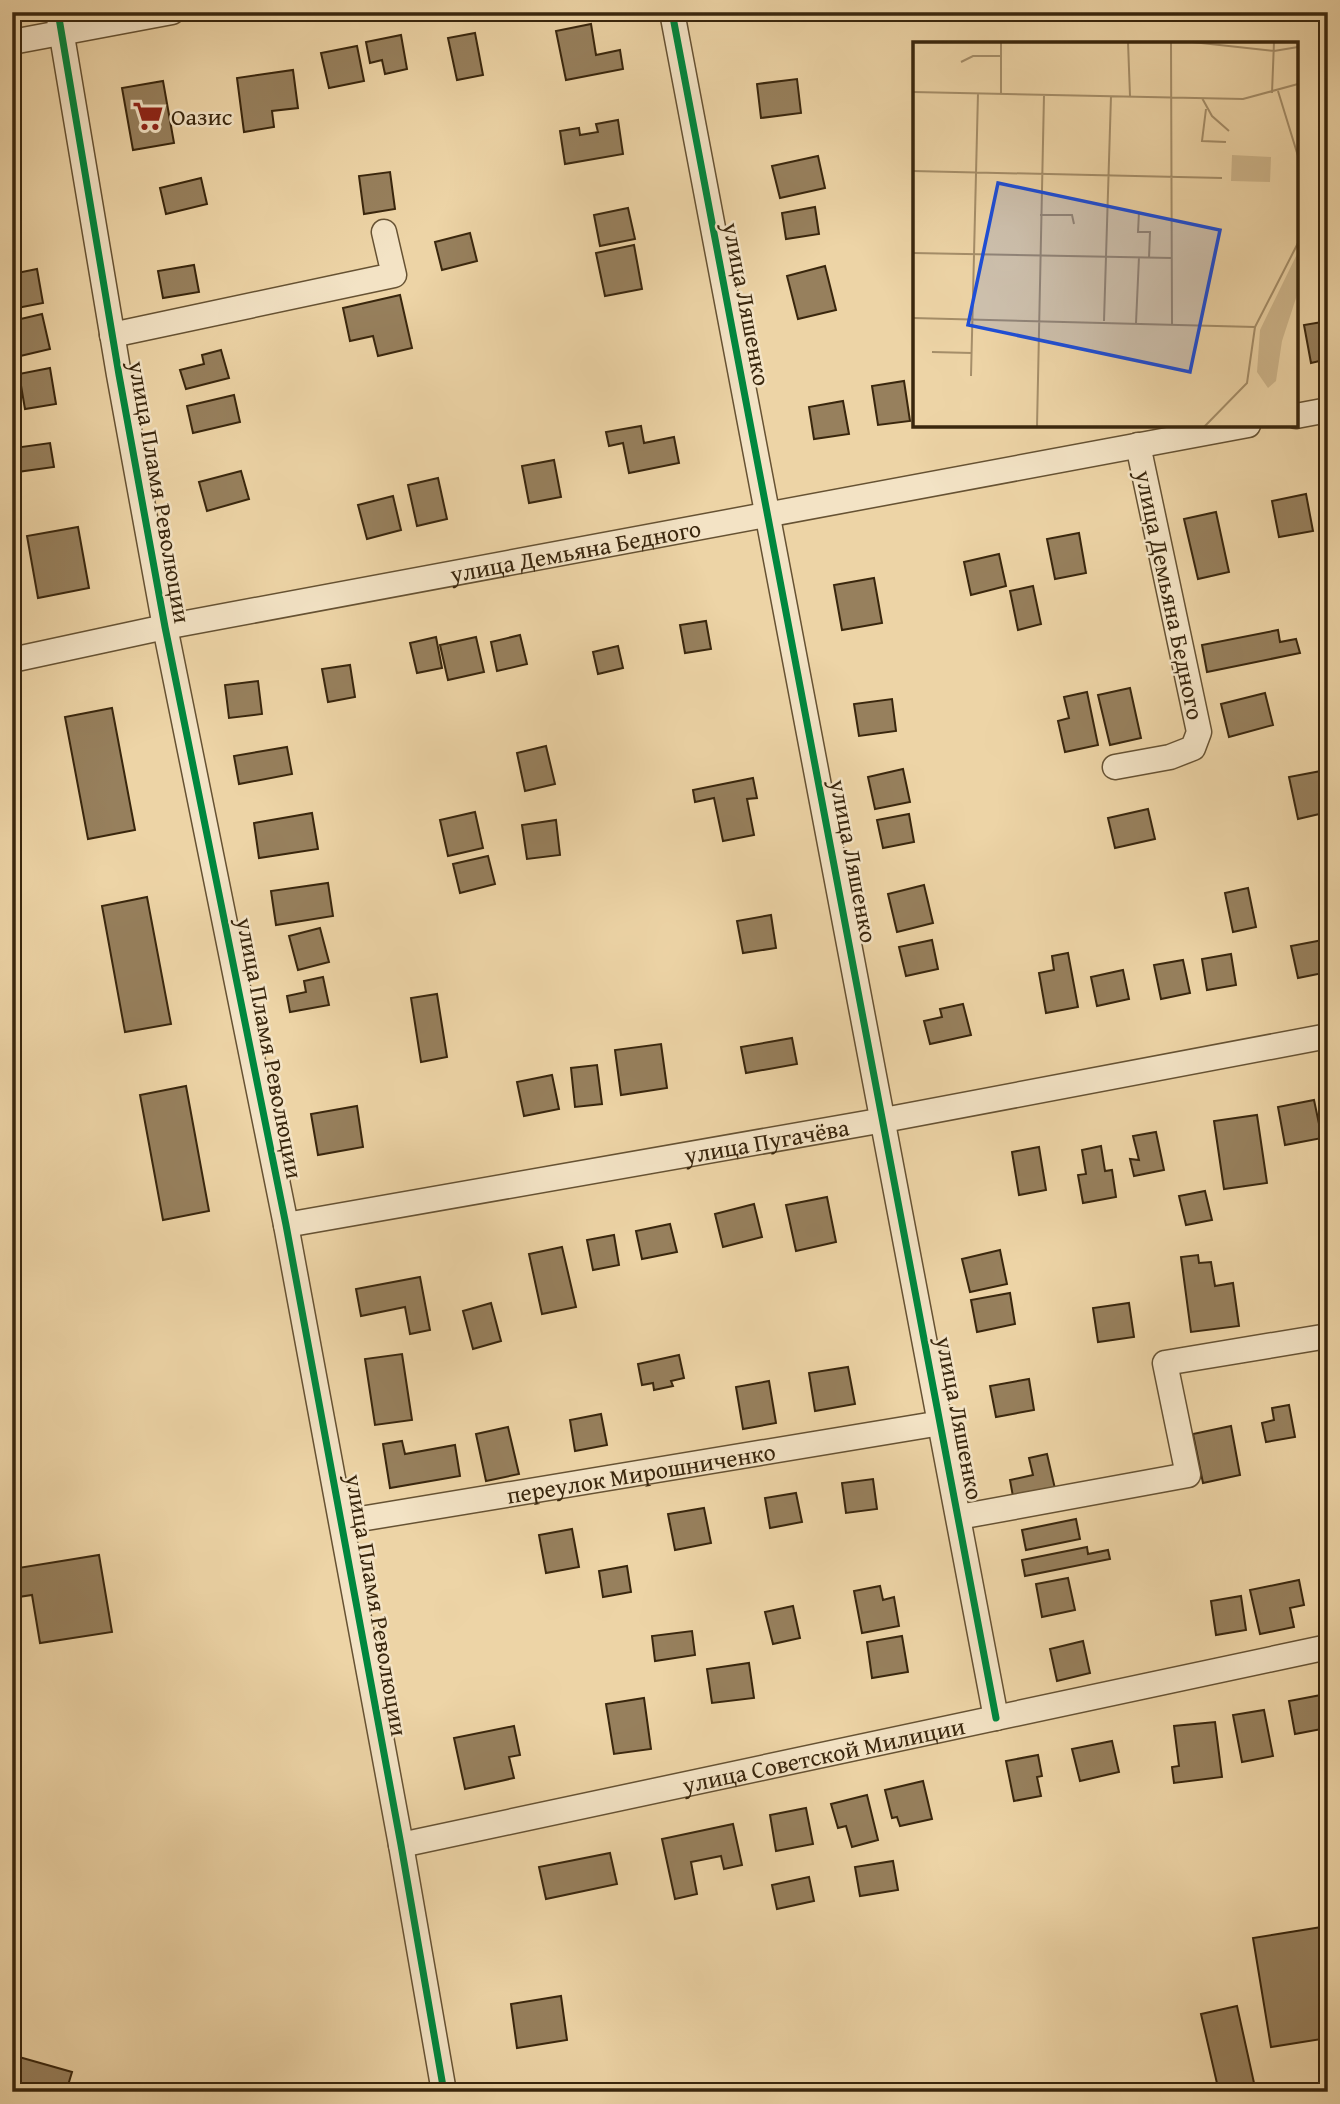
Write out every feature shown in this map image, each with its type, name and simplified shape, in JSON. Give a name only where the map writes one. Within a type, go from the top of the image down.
[{"type":"street","points":[[12,42],[60,22],[172,12]]},
{"type":"street","name":"улица Ляшенко","points":[[672,12],[996,1718]]},
{"type":"street","name":"улица Пламя Революции","points":[[60,22],[112,335],[165,627],[286,1225],[401,1844],[444,2092]]},
{"type":"street","points":[[112,335],[394,275],[384,232]]},
{"type":"street","points":[[1298,416],[1328,411]]},
{"type":"street","name":"улица Демьяна Бедного","points":[[12,660],[165,627],[1238,427]]},
{"type":"street","name":"улица Демьяна Бедного","points":[[1115,767],[1170,757],[1193,748],[1199,732],[1138,446]]},
{"type":"street","name":"улица Пугачёва","points":[[286,1225],[884,1121],[1328,1036]]},
{"type":"street","name":"улица Ляшенко","points":[[959,1517],[1188,1475],[1165,1363],[1328,1336]]},
{"type":"street","name":"переулок Мирошниченко","points":[[342,1522],[941,1423]]},
{"type":"street","name":"улица Советской Милиции","points":[[401,1844],[1328,1647]]},
{"type":"building","points":[[591,24],[596,55],[620,50],[623,69],[566,80],[556,31]]},
{"type":"building","points":[[475,33],[483,75],[457,80],[448,38]]},
{"type":"building","points":[[401,35],[407,69],[385,74],[382,60],[370,63],[366,42]]},
{"type":"building","points":[[357,46],[364,81],[329,88],[321,53]]},
{"type":"building","points":[[293,70],[298,108],[272,111],[274,127],[244,132],[237,78]]},
{"type":"building","points":[[797,79],[801,113],[761,118],[757,84]]},
{"type":"building","name":"Оазис","points":[[163,81],[174,143],[133,150],[122,88]]},
{"type":"building","points":[[618,120],[623,154],[565,164],[560,131],[579,128],[580,135],[598,132],[596,124]]},
{"type":"building","points":[[818,156],[825,188],[780,198],[772,166]]},
{"type":"building","points":[[390,172],[395,209],[364,214],[359,176]]},
{"type":"building","points":[[201,178],[207,204],[166,214],[160,188]]},
{"type":"building","points":[[815,207],[819,234],[786,239],[782,213]]},
{"type":"building","points":[[628,208],[635,239],[600,246],[594,215]]},
{"type":"building","points":[[470,233],[477,261],[442,270],[435,242]]},
{"type":"building","points":[[634,245],[642,289],[605,296],[596,253]]},
{"type":"building","points":[[194,265],[199,292],[163,298],[158,271]]},
{"type":"building","points":[[825,266],[836,310],[798,319],[787,276]]},
{"type":"building","points":[[37,269],[43,303],[12,309],[12,274]]},
{"type":"building","points":[[400,295],[412,348],[378,356],[373,336],[350,341],[343,308]]},
{"type":"building","points":[[42,314],[50,349],[16,357],[12,342],[12,321]]},
{"type":"building","points":[[1328,321],[1328,359],[1311,363],[1304,325]]},
{"type":"building","points":[[221,350],[229,378],[186,389],[180,370],[204,364],[202,355]]},
{"type":"building","points":[[50,368],[56,404],[25,409],[19,374]]},
{"type":"building","points":[[904,381],[910,421],[878,425],[872,386]]},
{"type":"building","points":[[234,395],[240,422],[193,433],[187,406]]},
{"type":"building","points":[[843,401],[849,434],[814,439],[809,407]]},
{"type":"building","points":[[641,426],[644,443],[674,437],[679,463],[629,473],[623,443],[609,446],[606,432]]},
{"type":"building","points":[[50,443],[54,467],[17,472],[14,448]]},
{"type":"building","points":[[554,460],[561,497],[529,503],[522,466]]},
{"type":"building","points":[[241,471],[249,499],[207,511],[199,482]]},
{"type":"building","points":[[438,478],[447,519],[417,526],[408,485]]},
{"type":"building","points":[[1306,494],[1313,531],[1279,537],[1272,501]]},
{"type":"building","points":[[393,496],[401,530],[367,539],[358,505]]},
{"type":"building","points":[[1216,512],[1229,572],[1198,579],[1184,519]]},
{"type":"building","points":[[78,527],[89,588],[38,598],[27,536]]},
{"type":"building","points":[[1079,533],[1086,573],[1055,579],[1047,539]]},
{"type":"building","points":[[999,554],[1006,586],[971,595],[964,562]]},
{"type":"building","points":[[874,578],[882,623],[842,630],[834,585]]},
{"type":"building","points":[[1033,586],[1041,624],[1018,630],[1010,591]]},
{"type":"building","points":[[706,621],[711,649],[685,653],[680,625]]},
{"type":"building","points":[[1278,630],[1280,642],[1296,639],[1300,653],[1207,672],[1202,645]]},
{"type":"building","points":[[520,635],[527,664],[497,671],[491,642]]},
{"type":"building","points":[[436,637],[442,668],[417,673],[410,643]]},
{"type":"building","points":[[476,637],[484,672],[448,680],[440,645]]},
{"type":"building","points":[[618,646],[623,668],[598,674],[593,652]]},
{"type":"building","points":[[350,665],[355,697],[328,702],[322,669]]},
{"type":"building","points":[[258,681],[262,714],[229,718],[225,685]]},
{"type":"building","points":[[1130,688],[1141,738],[1110,745],[1098,695]]},
{"type":"building","points":[[1087,692],[1098,745],[1065,752],[1058,721],[1069,718],[1064,697]]},
{"type":"building","points":[[1265,693],[1273,725],[1229,737],[1221,704]]},
{"type":"building","points":[[892,699],[896,731],[859,736],[854,704]]},
{"type":"building","points":[[112,708],[135,830],[88,839],[65,717]]},
{"type":"building","points":[[546,746],[555,784],[525,791],[517,753]]},
{"type":"building","points":[[287,747],[292,774],[239,784],[234,756]]},
{"type":"building","points":[[903,769],[910,802],[875,809],[868,777]]},
{"type":"building","points":[[1321,771],[1328,812],[1298,819],[1289,777]]},
{"type":"building","points":[[753,778],[757,798],[747,799],[754,835],[723,841],[714,798],[695,802],[693,790]]},
{"type":"building","points":[[1148,809],[1155,839],[1115,848],[1108,818]]},
{"type":"building","points":[[475,812],[483,848],[448,856],[440,820]]},
{"type":"building","points":[[312,813],[318,849],[259,858],[254,823]]},
{"type":"building","points":[[909,814],[914,842],[883,848],[877,820]]},
{"type":"building","points":[[556,820],[560,855],[527,859],[522,825]]},
{"type":"building","points":[[488,856],[495,884],[460,893],[453,864]]},
{"type":"building","points":[[328,883],[333,916],[276,925],[271,891]]},
{"type":"building","points":[[924,885],[933,923],[897,932],[888,894]]},
{"type":"building","points":[[1248,888],[1256,927],[1233,932],[1225,893]]},
{"type":"building","points":[[147,897],[171,1024],[125,1032],[102,906]]},
{"type":"building","points":[[771,915],[776,948],[743,953],[737,921]]},
{"type":"building","points":[[320,928],[329,962],[298,970],[289,936]]},
{"type":"building","points":[[1328,939],[1328,972],[1298,978],[1291,946]]},
{"type":"building","points":[[932,940],[938,969],[906,976],[899,947]]},
{"type":"building","points":[[1068,953],[1078,1007],[1046,1013],[1039,973],[1054,970],[1052,956]]},
{"type":"building","points":[[1231,954],[1236,985],[1207,990],[1202,959]]},
{"type":"building","points":[[1183,960],[1190,993],[1161,999],[1154,965]]},
{"type":"building","points":[[1123,970],[1129,999],[1097,1006],[1091,977]]},
{"type":"building","points":[[323,977],[329,1005],[290,1012],[287,996],[306,992],[304,981]]},
{"type":"building","points":[[437,994],[447,1057],[421,1062],[411,998]]},
{"type":"building","points":[[963,1004],[971,1035],[930,1044],[924,1021],[942,1017],[940,1009]]},
{"type":"building","points":[[792,1038],[797,1064],[746,1073],[741,1047]]},
{"type":"building","points":[[661,1044],[667,1088],[621,1095],[615,1050]]},
{"type":"building","points":[[597,1065],[602,1104],[575,1107],[571,1068]]},
{"type":"building","points":[[552,1075],[559,1109],[524,1116],[517,1082]]},
{"type":"building","points":[[186,1086],[209,1211],[163,1220],[140,1095]]},
{"type":"building","points":[[1314,1100],[1322,1138],[1285,1145],[1278,1107]]},
{"type":"building","points":[[357,1106],[363,1147],[318,1155],[311,1114]]},
{"type":"building","points":[[1257,1115],[1267,1183],[1224,1189],[1214,1121]]},
{"type":"building","points":[[1156,1132],[1164,1170],[1134,1176],[1130,1159],[1139,1160],[1133,1136]]},
{"type":"building","points":[[1101,1146],[1105,1171],[1112,1170],[1116,1197],[1083,1203],[1078,1175],[1086,1174],[1082,1150]]},
{"type":"building","points":[[1039,1147],[1046,1190],[1019,1195],[1012,1152]]},
{"type":"building","points":[[1205,1191],[1212,1220],[1186,1225],[1179,1196]]},
{"type":"building","points":[[827,1197],[836,1242],[796,1251],[786,1205]]},
{"type":"building","points":[[754,1204],[762,1237],[723,1247],[715,1214]]},
{"type":"building","points":[[670,1224],[677,1252],[642,1259],[636,1231]]},
{"type":"building","points":[[614,1235],[619,1265],[593,1270],[587,1240]]},
{"type":"building","points":[[562,1247],[576,1307],[542,1314],[529,1254]]},
{"type":"building","points":[[1000,1250],[1007,1284],[970,1292],[962,1259]]},
{"type":"building","points":[[1198,1255],[1199,1263],[1211,1262],[1215,1286],[1233,1283],[1239,1326],[1191,1332],[1181,1257]]},
{"type":"building","points":[[420,1277],[430,1330],[410,1334],[405,1307],[361,1316],[356,1289]]},
{"type":"building","points":[[1010,1293],[1015,1324],[977,1332],[971,1300]]},
{"type":"building","points":[[491,1303],[501,1341],[473,1349],[463,1311]]},
{"type":"building","points":[[1129,1303],[1134,1337],[1098,1342],[1093,1308]]},
{"type":"building","points":[[402,1354],[412,1420],[375,1425],[365,1359]]},
{"type":"building","points":[[679,1355],[684,1378],[671,1381],[673,1386],[654,1390],[653,1383],[642,1385],[638,1364]]},
{"type":"building","points":[[848,1367],[855,1404],[815,1411],[809,1373]]},
{"type":"building","points":[[1029,1379],[1034,1410],[996,1417],[990,1386]]},
{"type":"building","points":[[769,1381],[776,1423],[743,1429],[736,1387]]},
{"type":"building","points":[[1289,1405],[1295,1437],[1266,1442],[1262,1423],[1274,1420],[1272,1408]]},
{"type":"building","points":[[601,1414],[607,1445],[575,1451],[570,1420]]},
{"type":"building","points":[[1231,1426],[1240,1475],[1203,1483],[1193,1434]]},
{"type":"building","points":[[508,1427],[519,1474],[486,1481],[476,1434]]},
{"type":"building","points":[[402,1441],[405,1454],[455,1445],[460,1476],[390,1488],[383,1444]]},
{"type":"building","points":[[1047,1454],[1056,1493],[1014,1502],[1010,1480],[1033,1475],[1029,1458]]},
{"type":"building","points":[[873,1479],[877,1509],[846,1513],[842,1483]]},
{"type":"building","points":[[796,1493],[802,1522],[770,1528],[765,1498]]},
{"type":"building","points":[[704,1508],[711,1543],[675,1550],[668,1514]]},
{"type":"building","points":[[1076,1519],[1080,1539],[1026,1550],[1022,1530]]},
{"type":"building","points":[[572,1529],[579,1567],[546,1573],[539,1535]]},
{"type":"building","points":[[1087,1547],[1088,1554],[1108,1550],[1110,1559],[1025,1576],[1022,1560]]},
{"type":"building","points":[[99,1555],[112,1632],[40,1643],[32,1595],[12,1598],[12,1569]]},
{"type":"building","points":[[627,1566],[631,1592],[603,1597],[599,1571]]},
{"type":"building","points":[[1068,1578],[1075,1610],[1042,1617],[1036,1584]]},
{"type":"building","points":[[1299,1580],[1304,1605],[1290,1608],[1294,1627],[1260,1634],[1250,1590]]},
{"type":"building","points":[[880,1586],[883,1600],[894,1597],[899,1626],[862,1633],[854,1591]]},
{"type":"building","points":[[1241,1596],[1246,1630],[1216,1635],[1211,1601]]},
{"type":"building","points":[[793,1606],[800,1638],[773,1644],[765,1612]]},
{"type":"building","points":[[692,1631],[695,1655],[655,1661],[652,1636]]},
{"type":"building","points":[[902,1636],[908,1672],[872,1678],[867,1642]]},
{"type":"building","points":[[1083,1641],[1090,1673],[1057,1681],[1050,1649]]},
{"type":"building","points":[[749,1663],[754,1698],[712,1703],[707,1669]]},
{"type":"building","points":[[1321,1695],[1327,1728],[1295,1734],[1289,1701]]},
{"type":"building","points":[[644,1698],[651,1749],[614,1754],[606,1704]]},
{"type":"building","points":[[1264,1710],[1273,1756],[1242,1762],[1233,1715]]},
{"type":"building","points":[[1215,1722],[1222,1777],[1174,1783],[1172,1767],[1179,1766],[1174,1726]]},
{"type":"building","points":[[514,1726],[520,1755],[509,1757],[514,1778],[465,1789],[454,1738]]},
{"type":"building","points":[[1112,1741],[1119,1772],[1080,1781],[1072,1749]]},
{"type":"building","points":[[1038,1755],[1042,1776],[1037,1777],[1041,1796],[1014,1801],[1006,1761]]},
{"type":"building","points":[[923,1781],[932,1819],[900,1826],[897,1817],[892,1818],[885,1790]]},
{"type":"building","points":[[867,1795],[878,1840],[852,1847],[846,1826],[838,1828],[831,1804]]},
{"type":"building","points":[[806,1808],[813,1844],[776,1851],[770,1815]]},
{"type":"building","points":[[733,1824],[742,1865],[724,1869],[721,1856],[691,1862],[697,1894],[675,1899],[662,1839]]},
{"type":"building","points":[[610,1853],[617,1884],[546,1899],[539,1867]]},
{"type":"building","points":[[893,1861],[898,1890],[860,1896],[855,1867]]},
{"type":"building","points":[[809,1877],[814,1901],[777,1909],[772,1885]]},
{"type":"building","points":[[1328,1926],[1328,2038],[1271,2047],[1253,1938]]},
{"type":"building","points":[[561,1996],[567,2040],[517,2048],[511,2004]]},
{"type":"building","points":[[1237,2006],[1256,2092],[1219,2092],[1201,2014]]},
{"type":"building","points":[[12,2055],[72,2072],[66,2092],[12,2092]]},
{"type":"cycle path","points":[[58,12],[119,375],[165,627],[286,1225],[444,2092]]},
{"type":"cycle path","points":[[672,12],[996,1718]]},
{"type":"place","name":"Оазис","points":[[148,116]]}]
